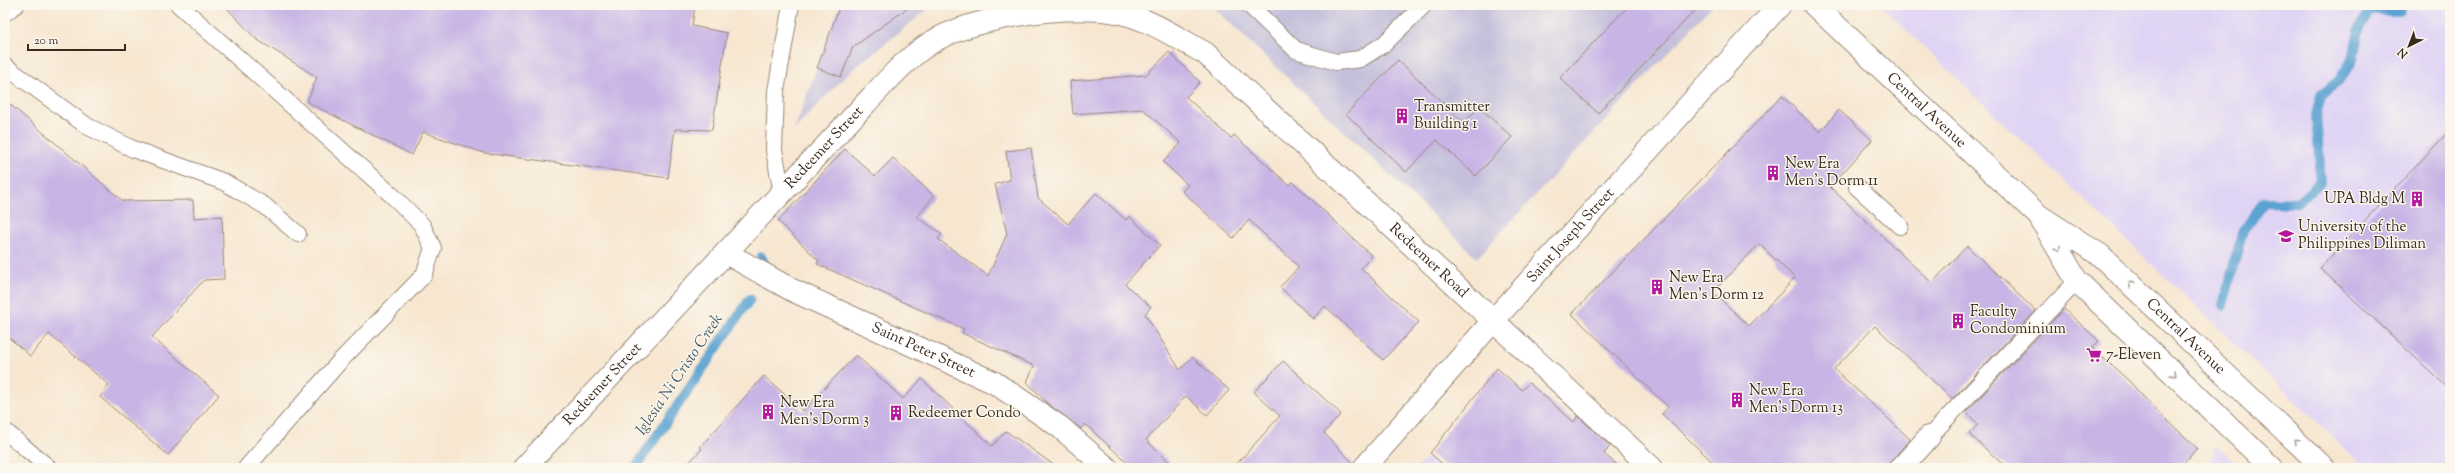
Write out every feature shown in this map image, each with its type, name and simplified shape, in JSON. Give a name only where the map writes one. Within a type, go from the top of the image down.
[{"type":"street","name":"Saint Joseph Street","points":[[1364,468],[1493,321],[1780,5]]},
{"type":"street","name":"Central Avenue","points":[[1814,5],[2038,216],[2100,255],[2324,468]]},
{"type":"street","name":"Redeemer Street","points":[[524,468],[890,78],[923,47],[970,24],[1060,9],[1112,11],[1158,26],[1205,52]]},
{"type":"street","name":"Redeemer Road","points":[[1205,52],[1652,468]]},
{"type":"street","name":"Central Avenue","points":[[2038,216],[2077,281],[2272,468]]},
{"type":"street","name":"Saint Peter Street","points":[[726,253],[792,290],[995,383],[1060,427],[1106,468]]},
{"type":"street","points":[[1901,468],[1930,437]]},
{"type":"lane","points":[[5,13],[16,5]]},
{"type":"lane","points":[[179,5],[394,197],[422,225],[433,248],[424,275],[341,360],[246,468]]},
{"type":"lane","points":[[782,193],[774,150],[776,91],[791,5]]},
{"type":"lane","points":[[1249,5],[1296,50],[1336,62],[1360,59],[1384,44],[1424,5]]},
{"type":"lane","points":[[5,66],[87,126],[133,149],[224,182],[265,206],[298,234]]},
{"type":"lane","points":[[1856,187],[1900,226]]},
{"type":"lane","points":[[1930,437],[2077,281]]},
{"type":"lane","points":[[5,431],[49,468]]},
{"type":"shaded area","points":[[840,5],[933,5],[847,74],[794,130]]},
{"type":"shaded area","points":[[1211,5],[1713,5],[1477,258]]},
{"type":"shaded area","name":"University of the Philippines Diliman","points":[[1880,5],[2450,5],[2450,468],[2365,468]]},
{"type":"shaded area","points":[[2217,445],[2241,468],[2207,468]]},
{"type":"shaded area","points":[[1428,457],[1440,468],[1417,468]]},
{"type":"building","points":[[224,5],[695,5],[692,26],[727,33],[712,130],[675,129],[668,178],[484,153],[423,132],[412,155],[307,102],[317,77],[256,39]]},
{"type":"building","points":[[840,5],[912,5],[853,47],[841,77],[817,68]]},
{"type":"building","points":[[1629,5],[1700,5],[1598,113],[1560,78]]},
{"type":"building","points":[[1169,52],[1200,82],[1186,97],[1231,138],[1234,135],[1289,185],[1293,182],[1372,256],[1361,268],[1419,322],[1383,360],[1325,306],[1313,319],[1280,287],[1299,267],[1249,220],[1233,238],[1182,191],[1188,185],[1163,162],[1181,143],[1143,109],[1073,114],[1070,81],[1146,75]]},
{"type":"building","name":"Transmitter Building 1","points":[[1398,60],[1464,123],[1479,107],[1512,137],[1476,176],[1437,140],[1406,172],[1346,114]]},
{"type":"building","points":[[1782,96],[1820,132],[1839,110],[1872,140],[1830,187],[1932,283],[1967,246],[2036,311],[1952,399],[1875,326],[1834,369],[1910,439],[1885,468],[1719,468],[1662,414],[1668,407],[1572,314]],"holes":[[[1759,244],[1795,278],[1749,326],[1713,292]]]},
{"type":"building","points":[[5,100],[123,201],[193,200],[194,218],[222,216],[224,279],[204,280],[152,337],[219,395],[168,455],[100,397],[109,385],[49,334],[30,356],[5,334]]},
{"type":"building","name":"UPA Bldg M","points":[[2450,130],[2450,390],[2320,268]]},
{"type":"building","points":[[1031,148],[1038,198],[1068,224],[1096,193],[1126,220],[1129,216],[1160,245],[1125,284],[1151,307],[1145,314],[1180,370],[1192,357],[1229,390],[1207,415],[1186,396],[1146,440],[1176,468],[1133,468],[1085,424],[1081,429],[1047,403],[1027,382],[1034,366],[962,333],[964,329],[817,264],[819,261],[778,221],[845,149],[875,176],[893,158],[934,196],[917,217],[942,234],[938,239],[988,276],[1007,234],[995,184],[1010,180],[1006,151]]},
{"type":"building","points":[[2064,309],[2099,341],[2092,348],[2128,380],[2151,405],[2197,448],[2180,468],[2007,468],[1969,434],[1978,424],[1966,412]]},
{"type":"building","points":[[856,355],[903,399],[922,379],[992,446],[1006,431],[1058,468],[684,468],[702,449],[700,447],[764,376],[803,411]]},
{"type":"building","points":[[1283,361],[1341,414],[1324,433],[1353,463],[1352,468],[1233,468],[1280,416],[1254,392]]},
{"type":"building","points":[[1497,368],[1522,390],[1529,383],[1574,422],[1578,416],[1610,446],[1604,454],[1621,468],[1447,468],[1430,453]]},
{"type":"waterway","name":"Iglesia Ni Cristo Creek","points":[[2223,305],[2243,230],[2264,202],[2297,203],[2321,182],[2316,114],[2321,96],[2339,80],[2353,59],[2359,30],[2369,11],[2400,11],[2403,5]]},
{"type":"waterway","name":"Iglesia Ni Cristo Creek","points":[[761,257],[768,271]]},
{"type":"waterway","name":"Iglesia Ni Cristo Creek","points":[[635,468],[750,299]]},
{"type":"place","name":"Transmitter Building 1","points":[[1402,116]]},
{"type":"place","name":"New Era Men's Dorm 11","points":[[1773,173]]},
{"type":"place","name":"UPA Bldg M","points":[[2417,199]]},
{"type":"place","name":"University of the Philippines Diliman","points":[[2286,236]]},
{"type":"place","name":"New Era Men's Dorm 12","points":[[1657,287]]},
{"type":"place","name":"Faculty Condominium","points":[[1958,321]]},
{"type":"place","name":"7-Eleven","points":[[2094,355]]},
{"type":"place","name":"New Era Men's Dorm 13","points":[[1737,400]]},
{"type":"place","name":"New Era Men's Dorm 3","points":[[768,412]]},
{"type":"place","name":"Redeemer Condo","points":[[896,413]]}]
